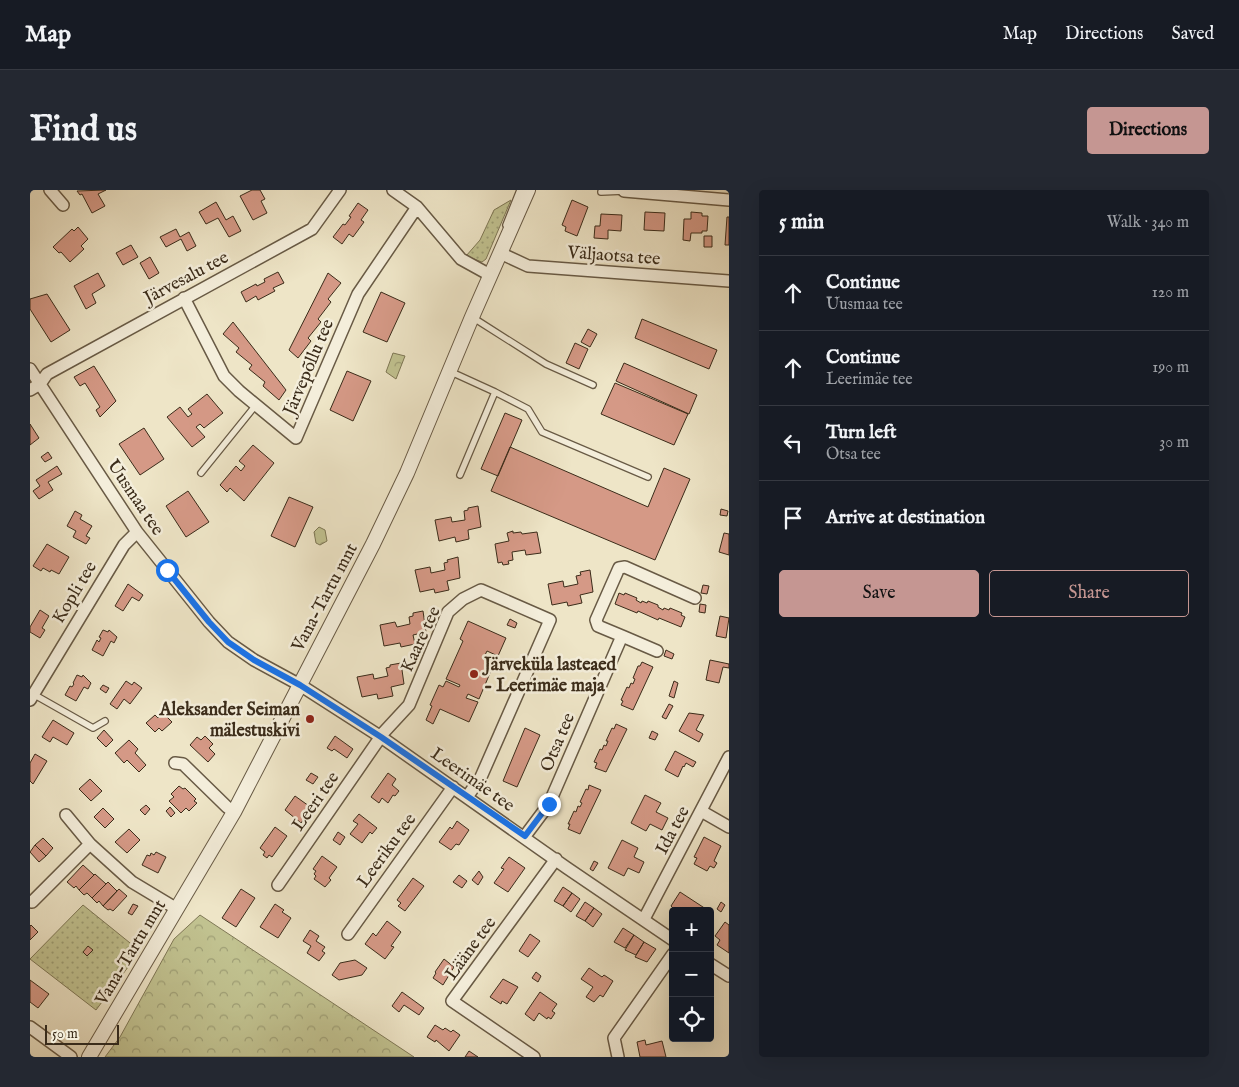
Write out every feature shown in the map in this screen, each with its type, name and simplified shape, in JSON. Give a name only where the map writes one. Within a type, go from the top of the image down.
[{"type":"street","points":[[50,190],[63,205]]},
{"type":"street","name":"Järvesalu tee","points":[[35,387],[47,374],[312,229],[340,190]]},
{"type":"street","points":[[394,190],[417,207],[462,259],[490,275]]},
{"type":"street","name":"Vana-Tartu mnt","points":[[89,1057],[234,812],[378,535],[407,473],[526,191]]},
{"type":"street","points":[[624,191],[729,200]]},
{"type":"street","name":"Järvepõllu tee","points":[[184,298],[224,376],[256,406],[296,438],[358,294],[417,207]]},
{"type":"street","name":"Väljaotsa tee","points":[[500,253],[528,266],[729,281]]},
{"type":"street","name":"Uusmaa tee","points":[[30,369],[35,387],[137,532],[209,622],[228,642],[254,660],[300,685]]},
{"type":"street","name":"Kopli tee","points":[[32,697],[124,545],[137,532]]},
{"type":"street","points":[[657,651],[598,626],[596,620],[619,568],[625,568],[695,598]]},
{"type":"street","name":"Kaare tee","points":[[381,737],[409,705],[448,612],[464,599],[481,590],[550,620],[481,777],[467,797]]},
{"type":"street","name":"Otsa tee","points":[[525,836],[549,804],[622,636]]},
{"type":"street","name":"Leerimäe tee","points":[[300,685],[381,737],[669,937]]},
{"type":"street","name":"Leeri tee","points":[[278,884],[381,737]]},
{"type":"street","name":"Ida tee","points":[[644,919],[729,757]]},
{"type":"street","points":[[175,763],[183,764],[234,812]]},
{"type":"street","name":"Leeriku tee","points":[[348,934],[453,787]]},
{"type":"street","points":[[702,811],[729,827]]},
{"type":"street","points":[[66,815],[90,844],[132,882],[177,908]]},
{"type":"street","points":[[32,902],[90,844]]},
{"type":"street","name":"Lääne tee","points":[[534,1057],[452,1001],[556,858]]},
{"type":"street","points":[[618,1057],[614,1038],[669,960]]},
{"type":"street","points":[[714,967],[729,976]]},
{"type":"street","points":[[30,1027],[71,1057]]},
{"type":"lane","points":[[601,192],[624,191]]},
{"type":"lane","points":[[472,317],[546,364],[593,385]]},
{"type":"lane","points":[[449,372],[528,409],[542,432],[648,477]]},
{"type":"lane","points":[[460,475],[495,392]]},
{"type":"lane","points":[[201,473],[256,406]]},
{"type":"lane","points":[[32,697],[93,728],[105,721]]},
{"type":"green space","points":[[511,200],[486,259],[482,262],[466,256],[480,240],[494,210]]},
{"type":"green space","points":[[393,353],[405,356],[396,379],[386,372]]},
{"type":"green space","points":[[319,527],[325,530],[327,541],[320,545],[316,543],[314,532]]},
{"type":"green space","points":[[83,905],[140,951],[96,1010],[30,959]]},
{"type":"green space","points":[[200,915],[414,1057],[105,1057],[120,1037],[174,939]]},
{"type":"building","points":[[106,190],[98,194],[105,206],[92,213],[82,194],[80,195],[77,191]]},
{"type":"building","points":[[252,190],[260,190],[265,199],[261,201],[267,213],[253,220],[240,196]]},
{"type":"building","points":[[572,200],[588,207],[577,236],[565,231],[566,227],[562,225]]},
{"type":"building","points":[[216,202],[226,220],[233,216],[241,231],[229,237],[218,218],[206,224],[199,212]]},
{"type":"building","points":[[358,203],[368,210],[361,220],[364,222],[353,237],[349,234],[342,244],[333,237],[351,217],[349,216]]},
{"type":"building","points":[[645,212],[665,213],[664,231],[644,230]]},
{"type":"building","points":[[691,212],[702,213],[702,216],[708,216],[707,231],[691,233],[690,241],[683,240],[684,219],[691,219]]},
{"type":"building","points":[[601,214],[622,215],[621,231],[608,230],[608,239],[594,238],[595,226],[600,226]]},
{"type":"building","points":[[727,217],[729,217],[729,245],[725,245]]},
{"type":"building","points":[[78,227],[88,239],[81,246],[84,249],[70,262],[61,252],[59,253],[53,247],[72,229],[74,231]]},
{"type":"building","points":[[176,229],[180,237],[189,232],[196,246],[187,251],[181,239],[166,247],[160,237]]},
{"type":"building","points":[[704,236],[712,236],[712,247],[704,247]]},
{"type":"building","points":[[131,245],[138,257],[123,265],[116,253]]},
{"type":"building","points":[[150,257],[159,273],[149,279],[140,263]]},
{"type":"building","points":[[278,272],[284,283],[273,288],[275,291],[258,300],[256,296],[246,302],[241,292],[256,284],[257,286],[265,282],[264,279]]},
{"type":"building","points":[[98,273],[105,286],[92,294],[96,303],[86,309],[74,286]]},
{"type":"building","points":[[328,273],[341,283],[328,299],[331,302],[318,319],[321,322],[308,338],[311,341],[298,358],[289,350]]},
{"type":"building","points":[[381,292],[405,303],[387,342],[363,332]]},
{"type":"building","points":[[47,294],[70,330],[51,342],[30,309],[30,299]]},
{"type":"building","points":[[642,319],[717,350],[709,369],[635,338]]},
{"type":"building","points":[[233,322],[286,390],[279,400],[263,386],[265,382],[249,369],[252,365],[236,352],[239,348],[223,334]]},
{"type":"building","points":[[588,329],[597,334],[590,347],[581,342]]},
{"type":"building","points":[[575,343],[588,349],[579,369],[566,363]]},
{"type":"building","points":[[624,363],[697,395],[689,414],[616,381]]},
{"type":"building","points":[[94,366],[116,401],[100,417],[96,410],[100,407],[85,383],[80,386],[74,377]]},
{"type":"building","points":[[347,371],[371,381],[353,421],[330,410]]},
{"type":"building","points":[[615,383],[688,414],[674,445],[601,414]]},
{"type":"building","points":[[207,394],[223,413],[204,428],[200,424],[196,427],[205,437],[192,447],[167,417],[180,407],[188,417],[192,414],[188,409]]},
{"type":"building","points":[[505,413],[522,420],[498,476],[481,469]]},
{"type":"building","points":[[30,424],[39,438],[30,445]]},
{"type":"building","points":[[144,428],[164,459],[140,475],[119,444]]},
{"type":"building","points":[[253,445],[274,463],[244,501],[230,488],[227,492],[220,485],[236,466],[241,471],[245,466],[239,461]]},
{"type":"building","points":[[510,447],[648,507],[664,468],[690,479],[655,560],[491,491]]},
{"type":"building","points":[[48,452],[52,458],[45,462],[41,457]]},
{"type":"building","points":[[57,466],[62,474],[48,482],[53,490],[39,499],[33,491],[40,486],[36,480]]},
{"type":"building","points":[[188,491],[209,522],[186,537],[166,506]]},
{"type":"building","points":[[289,497],[313,507],[295,547],[271,536]]},
{"type":"building","points":[[478,506],[481,527],[468,530],[469,539],[456,542],[455,537],[439,541],[435,520],[451,517],[452,522],[465,520],[464,511]]},
{"type":"building","points":[[721,509],[728,511],[727,516],[720,515]]},
{"type":"building","points":[[75,511],[82,515],[80,519],[92,526],[86,536],[90,538],[86,544],[73,537],[76,531],[67,526]]},
{"type":"building","points":[[513,531],[513,533],[521,532],[522,534],[537,532],[541,553],[526,555],[525,550],[512,552],[513,560],[508,561],[509,564],[503,565],[502,562],[498,563],[495,544],[509,541],[507,533]]},
{"type":"building","points":[[724,533],[729,534],[729,555],[719,552]]},
{"type":"building","points":[[47,544],[69,557],[59,574],[43,568],[41,571],[33,566]]},
{"type":"building","points":[[458,557],[460,578],[447,581],[449,590],[435,593],[434,589],[420,592],[415,570],[430,567],[431,573],[445,570],[444,563],[448,562],[447,560]]},
{"type":"building","points":[[590,570],[593,592],[580,595],[582,603],[568,606],[567,602],[552,605],[548,584],[563,581],[564,587],[578,584],[576,576],[581,575],[580,572]]},
{"type":"building","points":[[128,584],[143,595],[139,601],[132,597],[123,611],[115,606]]},
{"type":"building","points":[[703,585],[709,586],[707,594],[701,593]]},
{"type":"building","points":[[619,593],[624,595],[625,593],[637,598],[636,600],[641,603],[642,601],[647,603],[648,601],[658,605],[663,610],[664,608],[669,610],[670,608],[682,613],[681,615],[685,617],[681,627],[615,604]]},
{"type":"building","points":[[700,604],[706,605],[705,613],[699,612]]},
{"type":"building","points":[[40,610],[49,616],[42,628],[45,630],[40,638],[30,632],[30,627]]},
{"type":"building","points":[[423,611],[426,632],[413,635],[415,644],[401,647],[400,643],[384,646],[380,625],[395,622],[397,627],[410,624],[409,617],[413,616],[413,613]]},
{"type":"building","points":[[720,616],[729,618],[726,638],[716,636]]},
{"type":"building","points":[[510,619],[517,623],[515,628],[507,625]]},
{"type":"building","points":[[468,621],[506,638],[498,656],[487,651],[485,655],[496,659],[479,699],[468,694],[466,698],[478,702],[469,722],[440,709],[433,724],[426,720],[439,685],[443,687],[446,681],[459,687],[460,685],[446,679],[463,641],[460,639]]},
{"type":"building","points":[[103,630],[108,632],[109,630],[117,637],[114,643],[111,641],[103,656],[92,650],[97,640],[99,642],[101,638],[99,637]]},
{"type":"building","points":[[666,650],[674,654],[672,659],[664,656]]},
{"type":"building","points":[[710,660],[729,664],[729,668],[723,667],[719,683],[706,680]]},
{"type":"building","points":[[642,662],[653,667],[633,710],[621,705],[623,701],[621,700],[627,687],[629,688],[631,683],[633,684],[635,679],[633,678],[638,666]]},
{"type":"building","points":[[401,663],[404,684],[391,687],[393,696],[378,699],[377,694],[362,697],[357,677],[373,674],[374,679],[388,676],[386,668],[390,667],[390,665]]},
{"type":"building","points":[[77,675],[82,677],[83,675],[91,683],[88,689],[84,687],[76,701],[65,695],[70,686],[72,687],[74,684]]},
{"type":"building","points":[[126,681],[132,685],[134,682],[142,688],[130,704],[124,699],[117,709],[110,704]]},
{"type":"building","points":[[674,681],[678,683],[674,698],[669,696]]},
{"type":"building","points":[[103,685],[109,688],[106,693],[100,689]]},
{"type":"building","points":[[669,704],[673,706],[666,719],[662,717]]},
{"type":"building","points":[[163,713],[172,722],[162,731],[159,728],[155,732],[146,723],[155,715],[158,718]]},
{"type":"building","points":[[689,713],[704,715],[696,730],[703,734],[699,742],[679,731]]},
{"type":"building","points":[[53,720],[74,733],[67,745],[53,737],[50,742],[42,737]]},
{"type":"building","points":[[616,724],[627,729],[606,772],[595,768],[597,763],[594,762],[600,749],[602,750],[604,745],[606,746],[608,741],[606,741]]},
{"type":"building","points":[[525,728],[540,735],[517,787],[503,781]]},
{"type":"building","points":[[104,730],[113,740],[106,747],[97,738]]},
{"type":"building","points":[[652,731],[658,734],[655,740],[649,738]]},
{"type":"building","points":[[205,736],[213,744],[209,748],[215,754],[208,762],[190,745],[197,737],[201,740]]},
{"type":"building","points":[[335,736],[353,749],[347,758],[334,749],[332,751],[327,748]]},
{"type":"building","points":[[129,740],[138,749],[135,753],[146,765],[139,772],[127,760],[124,763],[115,753]]},
{"type":"building","points":[[675,751],[696,762],[693,767],[686,763],[678,777],[665,770]]},
{"type":"building","points":[[35,754],[47,761],[33,784],[30,781],[30,763]]},
{"type":"building","points":[[311,773],[318,777],[313,784],[306,780]]},
{"type":"building","points":[[388,773],[396,779],[392,785],[399,791],[395,796],[393,795],[388,803],[382,798],[379,803],[371,797]]},
{"type":"building","points":[[90,779],[102,791],[91,801],[79,789]]},
{"type":"building","points":[[589,785],[601,790],[580,834],[568,829],[570,824],[568,824],[574,811],[576,812],[578,806],[580,807],[582,803],[580,802]]},
{"type":"building","points":[[179,786],[183,789],[185,788],[196,799],[194,801],[197,803],[189,811],[186,808],[181,813],[169,801],[174,797],[171,794]]},
{"type":"building","points":[[645,795],[661,803],[656,812],[668,818],[662,830],[650,824],[646,831],[631,823]]},
{"type":"building","points":[[295,796],[309,806],[302,816],[304,819],[301,823],[285,810]]},
{"type":"building","points":[[146,805],[150,809],[145,815],[140,810]]},
{"type":"building","points":[[170,807],[175,813],[171,817],[166,811]]},
{"type":"building","points":[[103,808],[114,819],[105,828],[94,817]]},
{"type":"building","points":[[359,814],[377,828],[372,834],[370,832],[362,843],[350,834],[358,824],[353,821]]},
{"type":"building","points":[[457,821],[469,830],[459,845],[456,844],[451,850],[439,842]]},
{"type":"building","points":[[275,827],[287,836],[272,857],[269,855],[267,858],[263,855],[265,852],[260,848]]},
{"type":"building","points":[[129,829],[140,840],[127,853],[115,842]]},
{"type":"building","points":[[338,832],[345,837],[340,845],[333,840]]},
{"type":"building","points":[[704,837],[721,846],[714,861],[717,863],[714,868],[710,866],[707,871],[694,864],[697,858],[694,857]]},
{"type":"building","points":[[43,838],[53,848],[46,856],[35,845]]},
{"type":"building","points":[[622,840],[638,848],[634,857],[644,862],[639,873],[628,868],[624,876],[608,868]]},
{"type":"building","points":[[35,845],[46,856],[39,862],[30,852]]},
{"type":"building","points":[[156,852],[166,857],[158,873],[142,865],[147,855],[150,856],[151,853],[154,855]]},
{"type":"building","points":[[322,856],[337,867],[329,878],[331,880],[325,887],[314,879],[316,871],[313,869]]},
{"type":"building","points":[[509,857],[525,868],[508,892],[494,883],[504,869],[501,868]]},
{"type":"building","points":[[594,861],[598,863],[593,871],[590,869]]},
{"type":"building","points":[[83,865],[94,875],[79,890],[76,886],[74,888],[67,882]]},
{"type":"building","points":[[479,871],[483,877],[478,885],[472,880]]},
{"type":"building","points":[[95,874],[106,884],[92,898],[87,893],[84,895],[79,890]]},
{"type":"building","points":[[459,875],[467,881],[462,888],[453,882]]},
{"type":"building","points":[[413,878],[424,886],[405,911],[398,906],[401,903],[397,900]]},
{"type":"building","points":[[108,882],[117,891],[103,906],[99,901],[97,903],[92,898]]},
{"type":"building","points":[[563,887],[572,893],[563,906],[554,901]]},
{"type":"building","points":[[119,889],[127,896],[113,911],[108,910],[103,906]]},
{"type":"building","points":[[241,889],[255,898],[236,927],[222,918]]},
{"type":"building","points":[[680,892],[703,907],[672,907]]},
{"type":"building","points":[[572,893],[580,899],[571,912],[563,906]]},
{"type":"building","points":[[585,902],[594,908],[585,921],[576,916]]},
{"type":"building","points":[[721,902],[725,905],[721,912],[717,909]]},
{"type":"building","points":[[133,904],[138,906],[132,915],[128,913]]},
{"type":"building","points":[[275,904],[291,918],[278,938],[260,927]]},
{"type":"building","points":[[594,908],[602,914],[593,927],[585,921]]},
{"type":"building","points":[[387,921],[401,932],[391,946],[394,947],[385,959],[365,944],[373,933],[376,936]]},
{"type":"building","points":[[725,922],[729,925],[729,953],[717,945],[720,940],[715,936]]},
{"type":"building","points":[[30,926],[38,932],[30,940]]},
{"type":"building","points":[[623,928],[634,935],[625,948],[614,942]]},
{"type":"building","points":[[310,930],[319,936],[316,941],[325,947],[322,951],[325,953],[319,961],[307,953],[311,946],[303,941]]},
{"type":"building","points":[[530,934],[540,941],[528,957],[519,951]]},
{"type":"building","points":[[634,935],[644,942],[636,955],[625,950]]},
{"type":"building","points":[[644,942],[656,949],[647,962],[635,957]]},
{"type":"building","points":[[88,946],[93,950],[87,956],[83,952]]},
{"type":"building","points":[[444,959],[454,967],[443,985],[433,978]]},
{"type":"building","points":[[355,960],[367,968],[362,975],[339,980],[332,975],[340,963]]},
{"type":"building","points":[[589,968],[602,977],[604,975],[613,981],[603,997],[600,995],[594,1002],[586,997],[593,987],[581,979]]},
{"type":"building","points":[[536,972],[541,976],[538,982],[532,978]]},
{"type":"building","points":[[503,979],[518,987],[507,1004],[502,1001],[501,1004],[490,997]]},
{"type":"building","points":[[30,980],[49,994],[38,1008],[30,1002]]},
{"type":"building","points":[[402,992],[424,1008],[419,1015],[404,1005],[399,1012],[392,1006]]},
{"type":"building","points":[[540,992],[557,1004],[552,1011],[555,1013],[551,1019],[548,1017],[547,1019],[539,1013],[534,1021],[525,1014]]},
{"type":"building","points":[[435,1025],[443,1030],[445,1028],[451,1032],[453,1030],[460,1035],[449,1051],[436,1040],[435,1042],[427,1037]]},
{"type":"building","points":[[645,1040],[646,1045],[662,1041],[666,1057],[640,1057],[637,1042]]},
{"type":"building","points":[[469,1051],[478,1057],[465,1057]]},
{"type":"place","name":"Järveküla lasteaed - Leerimäe maja","points":[[474,674]]},
{"type":"place","name":"Aleksander Seiman mälestuskivi","points":[[310,719]]},
{"type":"route","points":[[167,570],[209,622],[228,642],[240,651],[289,678],[381,737],[525,836],[549,804]]}]
